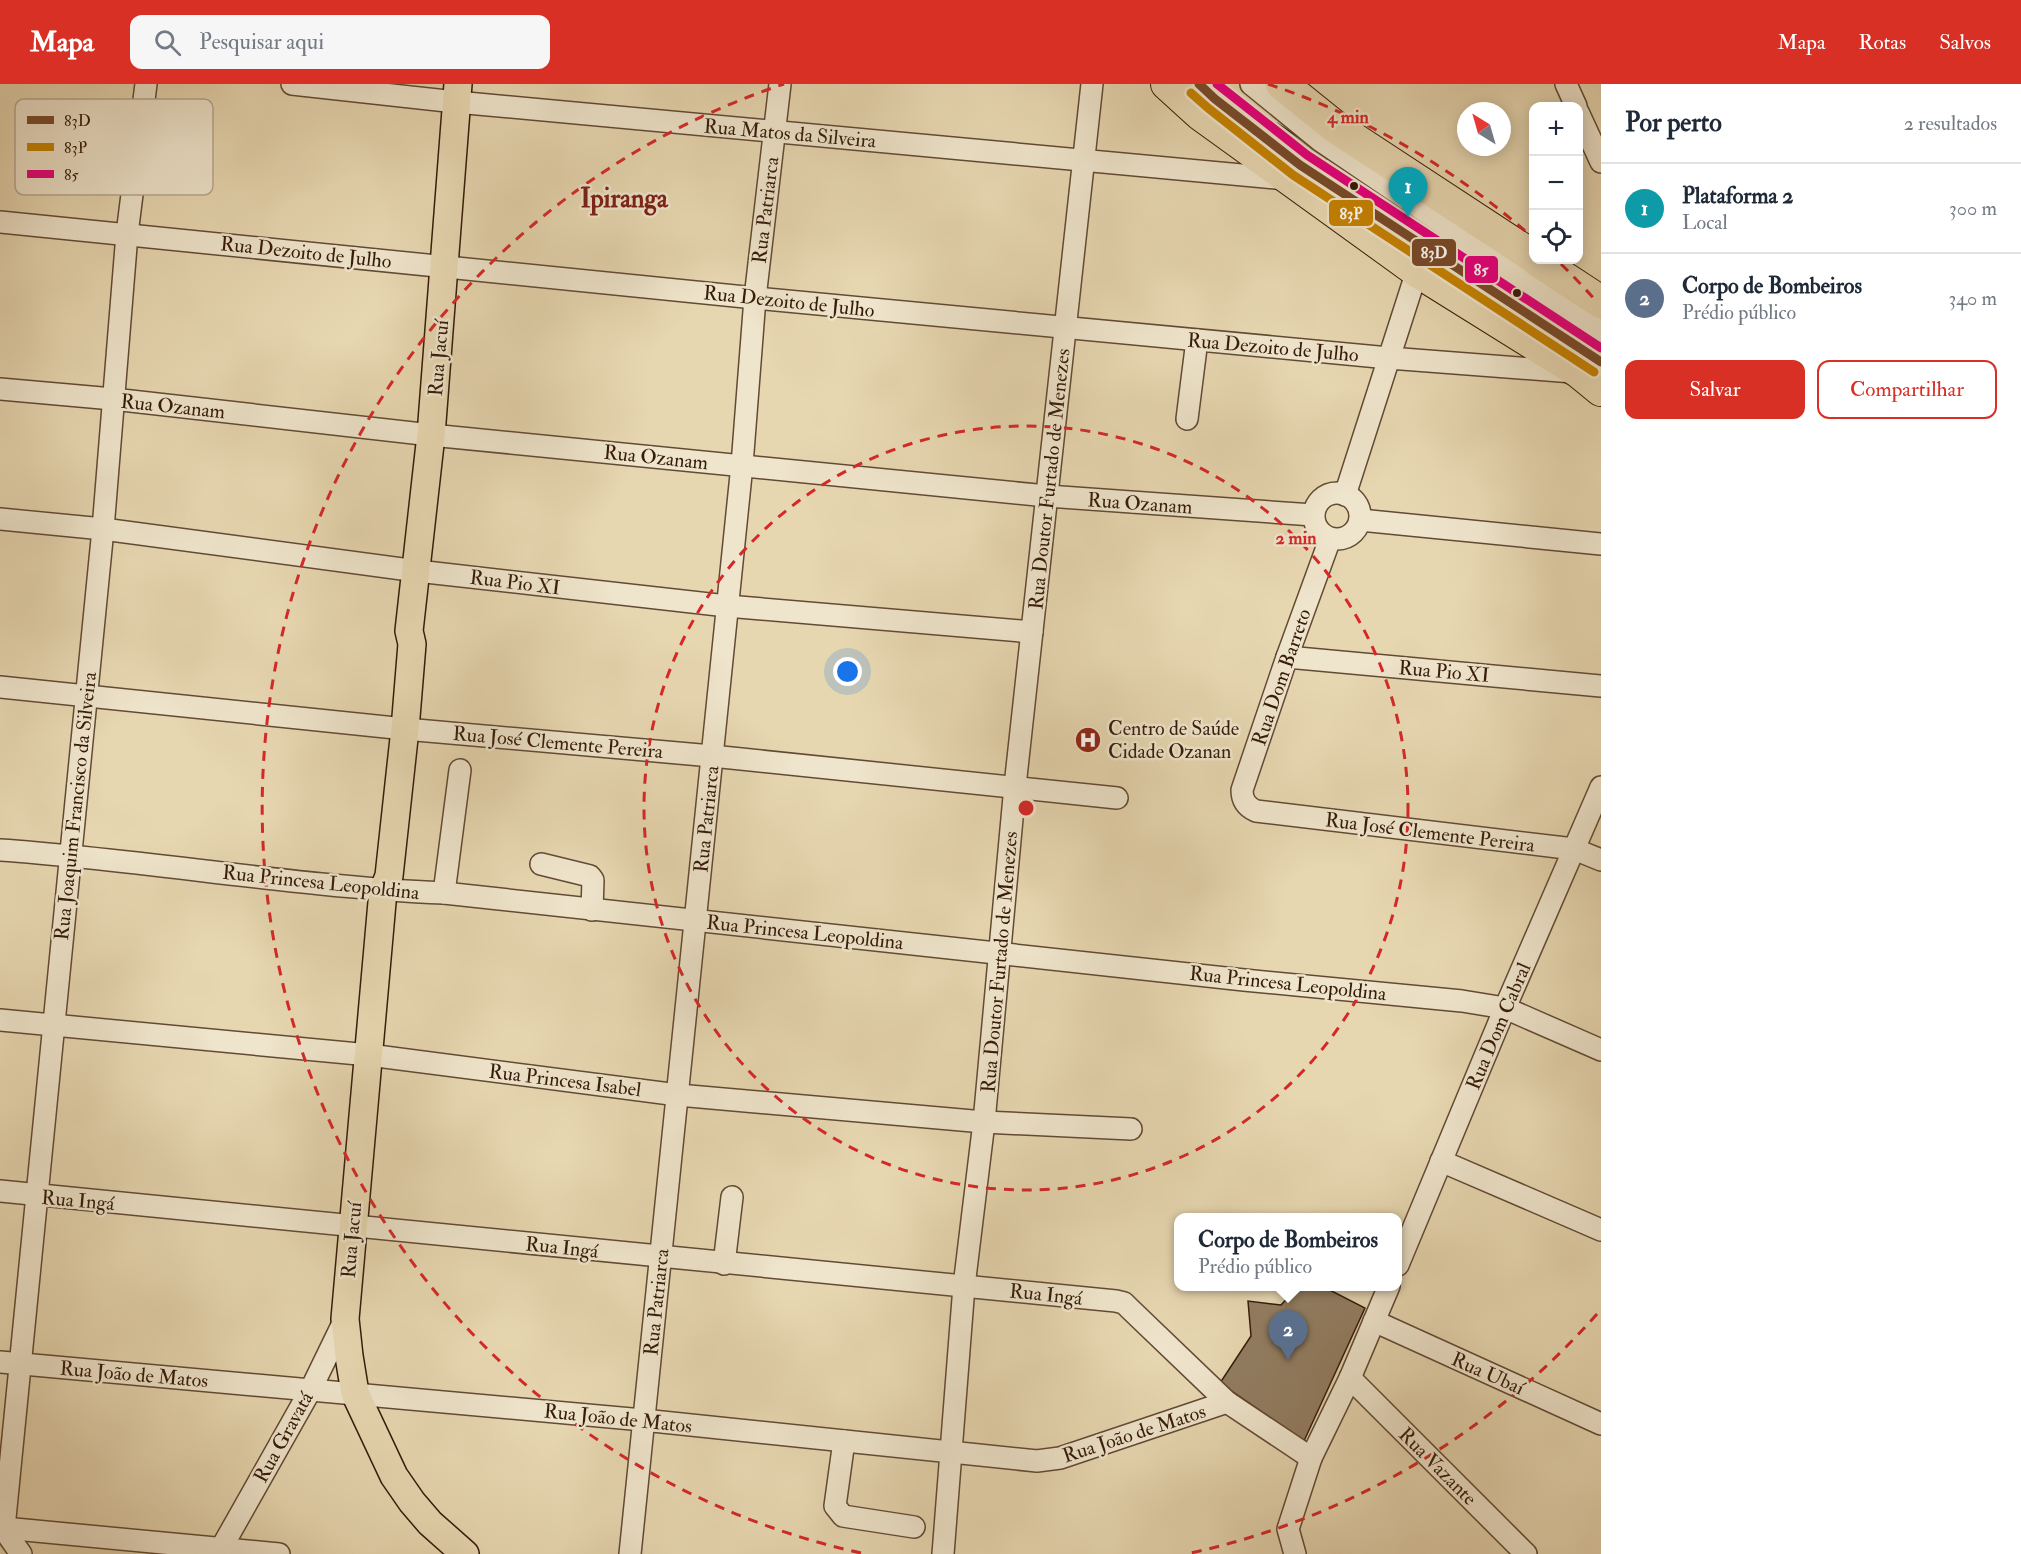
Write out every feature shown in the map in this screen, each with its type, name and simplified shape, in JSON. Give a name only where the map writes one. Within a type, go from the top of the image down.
[{"type":"highway","points":[[1167,84],[1200,114],[1417,271],[1594,375]]},
{"type":"highway","points":[[1282,84],[1334,126],[1529,254]]},
{"type":"highway","points":[[1544,264],[1601,302]]},
{"type":"main road","name":"Rua Jacuí","points":[[457,93],[446,266],[417,571],[409,631],[400,642],[398,728],[380,873],[384,891],[345,1318],[355,1393],[381,1450],[400,1484],[430,1522],[465,1554]]},
{"type":"street","name":"Rua Joaquim Francisco da Silveira","points":[[144,99],[146,84]]},
{"type":"street","name":"Rua Matos da Silveira","points":[[292,84],[457,93],[775,132],[1288,179]]},
{"type":"street","name":"Rua Patriarca","points":[[630,1554],[742,465],[755,298],[780,84]]},
{"type":"street","name":"Rua Doutor Furtado de Menezes","points":[[943,1554],[964,1286],[984,1122],[1015,786],[1092,84]]},
{"type":"street","points":[[1199,84],[1300,165],[1594,375]]},
{"type":"street","points":[[1251,84],[1321,141],[1601,331]]},
{"type":"street","points":[[1566,84],[1574,102]]},
{"type":"street","points":[[1583,123],[1601,162]]},
{"type":"street","name":"Rua Joaquim Francisco da Silveira","points":[[2,1526],[21,1364],[103,529],[132,195]]},
{"type":"street","name":"Rua Dezoito de Julho","points":[[0,222],[755,298],[1389,358],[1594,375]]},
{"type":"street","points":[[1345,495],[1417,271]]},
{"type":"street","points":[[1187,420],[1197,340]]},
{"type":"street","name":"Rua Ozanam","points":[[0,389],[113,399],[431,435],[1047,496],[1313,515]]},
{"type":"street","points":[[1330,494],[1345,495],[1357,505],[1360,520],[1352,534],[1345,538],[1330,539],[1317,530],[1313,515],[1318,502],[1324,497],[1330,494]]},
{"type":"street","name":"Rua Pio XI","points":[[0,519],[103,529],[417,571],[727,606],[1032,632]]},
{"type":"street","points":[[1360,520],[1601,544]]},
{"type":"street","name":"Rua Dom Barreto","points":[[1256,811],[1245,803],[1242,790],[1330,539]]},
{"type":"street","name":"Rua Pio XI","points":[[1287,657],[1601,686]]},
{"type":"street","name":"Rua José Clemente Pereira","points":[[0,687],[398,728],[1015,786],[1117,798]]},
{"type":"street","points":[[444,893],[460,770]]},
{"type":"street","name":"Rua Dom Cabral","points":[[1402,1256],[1505,1008],[1601,787]]},
{"type":"street","name":"Rua José Clemente Pereira","points":[[1256,811],[1574,849],[1601,860]]},
{"type":"street","name":"Rua Princesa Leopoldina","points":[[0,850],[70,855],[384,891],[444,893],[1244,980],[1432,997],[1505,1008],[1601,1050]]},
{"type":"street","points":[[541,864],[590,876],[593,880],[592,910]]},
{"type":"street","name":"Rua Princesa Isabel","points":[[0,1020],[369,1055],[678,1095],[984,1122],[1131,1129]]},
{"type":"street","points":[[1441,1161],[1601,1230]]},
{"type":"street","name":"Rua Ingá","points":[[0,1191],[1124,1303],[1227,1402]]},
{"type":"street","points":[[724,1264],[732,1197]]},
{"type":"street","points":[[1295,1554],[1288,1529],[1311,1458],[1350,1378],[1387,1291]]},
{"type":"street","name":"Rua Gravatá","points":[[219,1552],[311,1389],[345,1318]]},
{"type":"street","name":"Rua Ubaí","points":[[1374,1321],[1601,1424]]},
{"type":"street","name":"Rua João de Matos","points":[[0,1362],[643,1420],[1037,1461],[1060,1458],[1227,1402]]},
{"type":"street","name":"Rua Vazante","points":[[1350,1378],[1526,1554]]},
{"type":"street","points":[[1227,1402],[1311,1458]]},
{"type":"street","points":[[843,1441],[835,1506],[837,1510],[843,1516],[914,1527]]},
{"type":"street","points":[[2,1526],[219,1552],[279,1554]]},
{"type":"street","points":[[2,1526],[21,1554]]},
{"type":"building","points":[[1277,123],[1328,157],[1322,166],[1271,132]]},
{"type":"building","points":[[1390,198],[1433,227],[1427,236],[1384,207]]},
{"type":"building","points":[[1496,267],[1548,302],[1542,312],[1490,276]]},
{"type":"building","points":[[1294,1291],[1332,1291],[1365,1308],[1304,1441],[1220,1383],[1251,1336],[1248,1301],[1281,1305]]},
{"type":"transit line","name":"83D","points":[[1199,84],[1300,165],[1601,362]]},
{"type":"transit line","name":"85","points":[[1217,84],[1307,155],[1601,348]]},
{"type":"transit line","name":"83P","points":[[1191,93],[1293,175],[1594,372]]},
{"type":"place","name":"Plataforma 2","points":[[1408,217]]},
{"type":"place","name":"Centro de Saúde Cidade Ozanan","points":[[1088,740]]},
{"type":"place","name":"Corpo de Bombeiros","points":[[1288,1360]]},
{"type":"district","name":"Ipiranga","points":[[624,198]]}]
